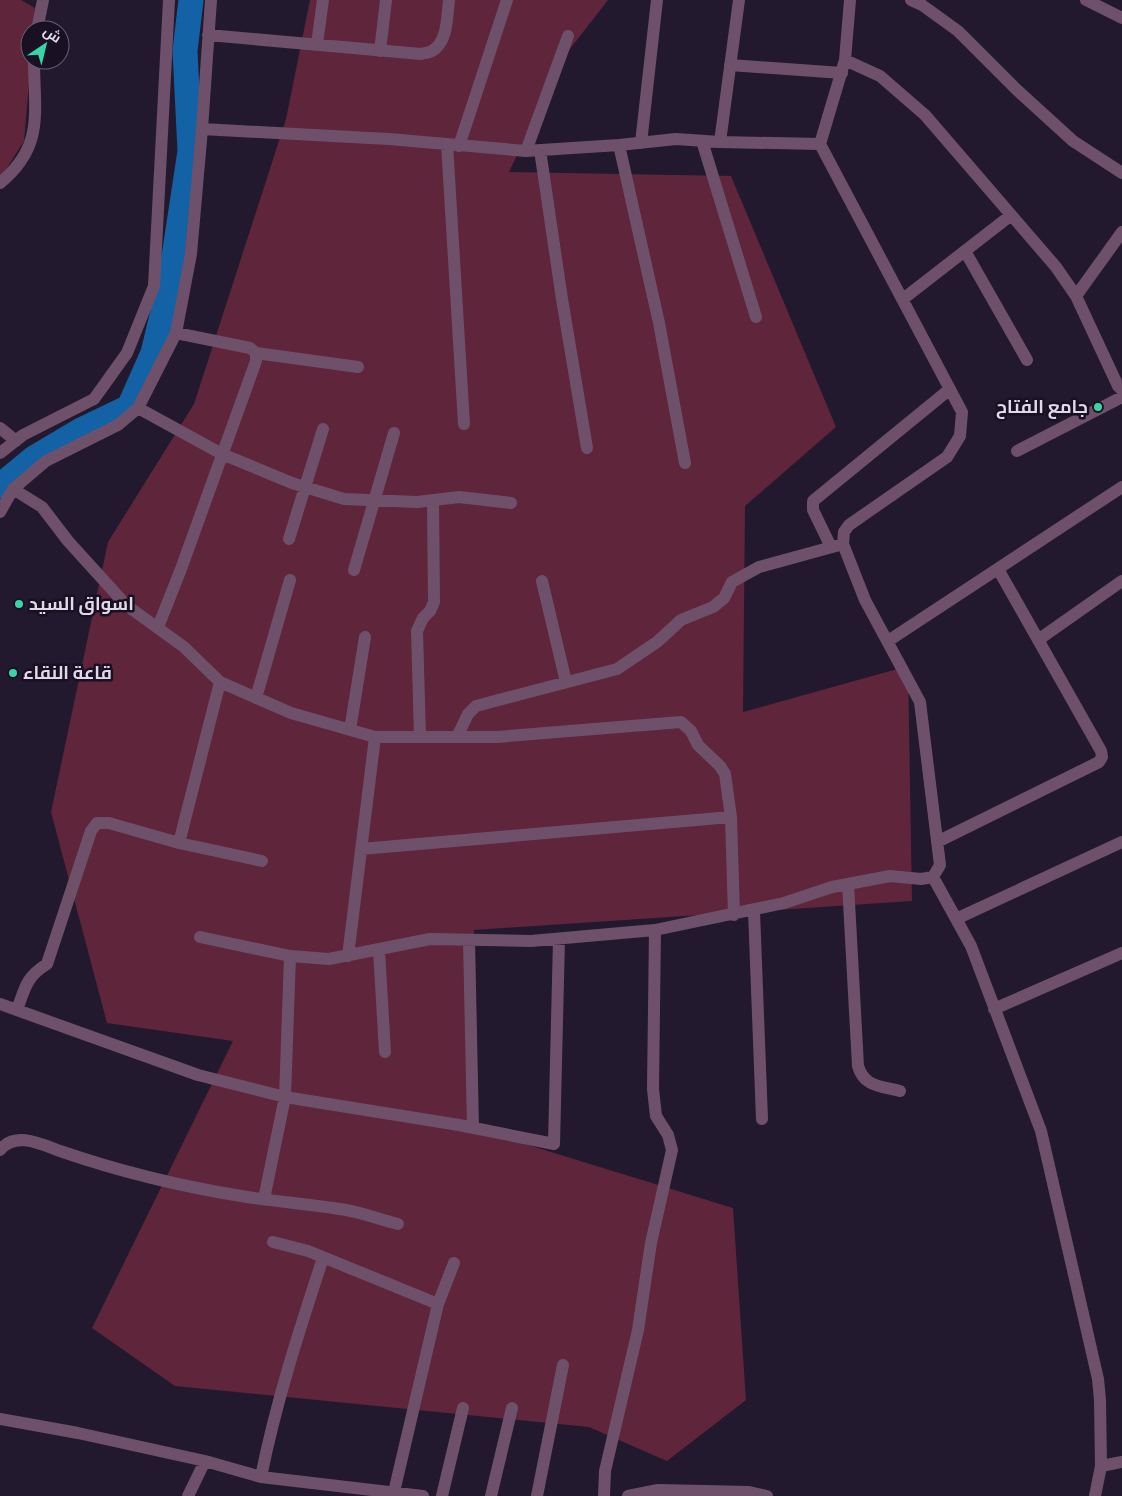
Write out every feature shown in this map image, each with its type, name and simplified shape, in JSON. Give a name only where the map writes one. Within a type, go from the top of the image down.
[{"type":"street","points":[[39,20],[43,0]]},
{"type":"street","points":[[0,453],[23,435],[94,399],[127,353],[154,286],[169,0]]},
{"type":"street","points":[[0,512],[13,489],[46,461],[118,425],[138,408],[176,333],[191,254],[211,0]]},
{"type":"street","points":[[317,44],[324,0]]},
{"type":"street","points":[[380,51],[386,0]]},
{"type":"street","points":[[208,35],[421,54],[432,52],[444,35],[449,0]]},
{"type":"street","points":[[464,424],[453,145],[507,0]]},
{"type":"street","points":[[641,143],[657,0]]},
{"type":"street","points":[[720,142],[739,0]]},
{"type":"street","points":[[457,737],[468,714],[476,706],[617,669],[657,642],[681,620],[713,607],[724,598],[732,582],[759,567],[837,546],[849,525],[947,457],[960,436],[962,412],[820,144],[844,67],[850,0]]},
{"type":"street","points":[[911,0],[922,5],[958,31],[1073,141],[1122,174]]},
{"type":"street","points":[[1086,0],[1122,18]]},
{"type":"street","points":[[526,151],[568,36]]},
{"type":"street","points":[[730,65],[844,67],[880,76],[925,115],[1010,216],[1056,267],[1076,296],[1121,389],[1018,451]]},
{"type":"street","points":[[0,184],[10,175],[28,150],[34,135],[34,70]]},
{"type":"street","points":[[202,129],[389,139],[526,151],[676,139],[820,144]]},
{"type":"street","points":[[702,140],[756,317]]},
{"type":"street","points":[[619,145],[659,323],[685,463]]},
{"type":"street","points":[[540,150],[587,448]]},
{"type":"street","points":[[903,299],[1010,216]]},
{"type":"street","points":[[1076,296],[1122,232]]},
{"type":"street","points":[[965,251],[1027,360]]},
{"type":"street","points":[[176,333],[250,348],[256,353],[358,367]]},
{"type":"street","points":[[158,627],[182,569],[256,361],[256,353]]},
{"type":"street","points":[[200,937],[290,956],[329,959],[430,939],[530,941],[655,930],[734,915],[784,903],[832,887],[890,876],[920,879],[933,877],[940,866],[920,702],[837,546],[813,510],[813,501],[950,389]]},
{"type":"street","points":[[138,408],[222,454],[305,487],[344,499],[417,502],[459,497],[511,503]]},
{"type":"street","points":[[0,428],[16,441]]},
{"type":"street","points":[[289,539],[323,429]]},
{"type":"street","points":[[354,570],[394,433]]},
{"type":"street","points":[[888,641],[1122,487]]},
{"type":"street","points":[[13,489],[42,507],[68,541],[126,605],[184,647],[220,682],[291,713],[375,737],[497,737],[681,722],[691,730],[698,746],[720,766],[725,774],[731,816],[734,915]]},
{"type":"street","points":[[420,737],[417,631],[434,602],[433,500]]},
{"type":"street","points":[[937,842],[1099,762],[1102,757],[1101,751],[998,569]]},
{"type":"street","points":[[256,698],[290,580]]},
{"type":"street","points":[[542,580],[566,682]]},
{"type":"street","points":[[1038,640],[1122,581]]},
{"type":"street","points":[[350,730],[365,637]]},
{"type":"street","points":[[179,843],[220,682]]},
{"type":"street","points":[[348,956],[375,737]]},
{"type":"street","points":[[361,848],[731,816]]},
{"type":"street","points":[[16,1010],[34,971],[47,964],[91,831],[97,824],[109,823],[179,843],[262,861]]},
{"type":"street","points":[[956,919],[1122,842]]},
{"type":"street","points":[[933,877],[971,946],[1040,1131],[1098,1379],[1101,1466],[1094,1496]]},
{"type":"street","points":[[848,884],[858,1066],[861,1076],[872,1084],[900,1091]]},
{"type":"street","points":[[754,910],[762,1119]]},
{"type":"street","points":[[604,1496],[605,1471],[638,1330],[651,1243],[672,1150],[668,1135],[656,1116],[653,1089],[655,930]]},
{"type":"street","points":[[0,1004],[198,1075],[285,1097],[473,1128],[554,1144],[559,939]]},
{"type":"street","points":[[469,940],[473,1128]]},
{"type":"street","points":[[379,950],[385,1052]]},
{"type":"street","points":[[994,1009],[1122,953]]},
{"type":"street","points":[[264,1199],[285,1097],[290,956]]},
{"type":"street","points":[[0,1150],[4,1145],[14,1140],[30,1140],[74,1156],[144,1176],[240,1196],[348,1210],[398,1224]]},
{"type":"street","points":[[273,1242],[308,1251],[438,1304]]},
{"type":"street","points":[[261,1478],[269,1438],[290,1359],[323,1258]]},
{"type":"street","points":[[394,1492],[438,1304],[454,1263]]},
{"type":"street","points":[[537,1496],[563,1365]]},
{"type":"street","points":[[442,1496],[463,1408]]},
{"type":"street","points":[[491,1496],[512,1408]]},
{"type":"street","points":[[0,1419],[78,1433],[205,1461],[261,1478],[423,1496]]},
{"type":"street","points":[[188,1496],[205,1461]]},
{"type":"street","points":[[1101,1466],[1122,1462]]},
{"type":"street","points":[[628,1496],[658,1490],[749,1492],[767,1496]]},
{"type":"shaded area","points":[[0,0],[21,0],[35,8],[34,20],[20,20],[20,70],[30,70],[24,141],[0,179]]},
{"type":"shaded area","points":[[310,0],[608,0],[563,58],[509,172],[731,176],[836,427],[745,506],[743,712],[908,666],[912,901],[474,930],[476,1129],[733,1208],[746,1400],[667,1461],[589,1427],[175,1386],[92,1328],[233,1041],[107,1023],[51,812],[108,542],[194,404],[286,119]]},
{"type":"waterway","points":[[0,486],[34,458],[81,430],[129,407],[153,353],[170,283],[190,151],[185,51],[191,0]]},
{"type":"place","name":"جامع الفتاح","points":[[1098,407]]},
{"type":"place","name":"اسواق السيد","points":[[19,604]]},
{"type":"place","name":"قاعة النقاء","points":[[13,673]]}]
